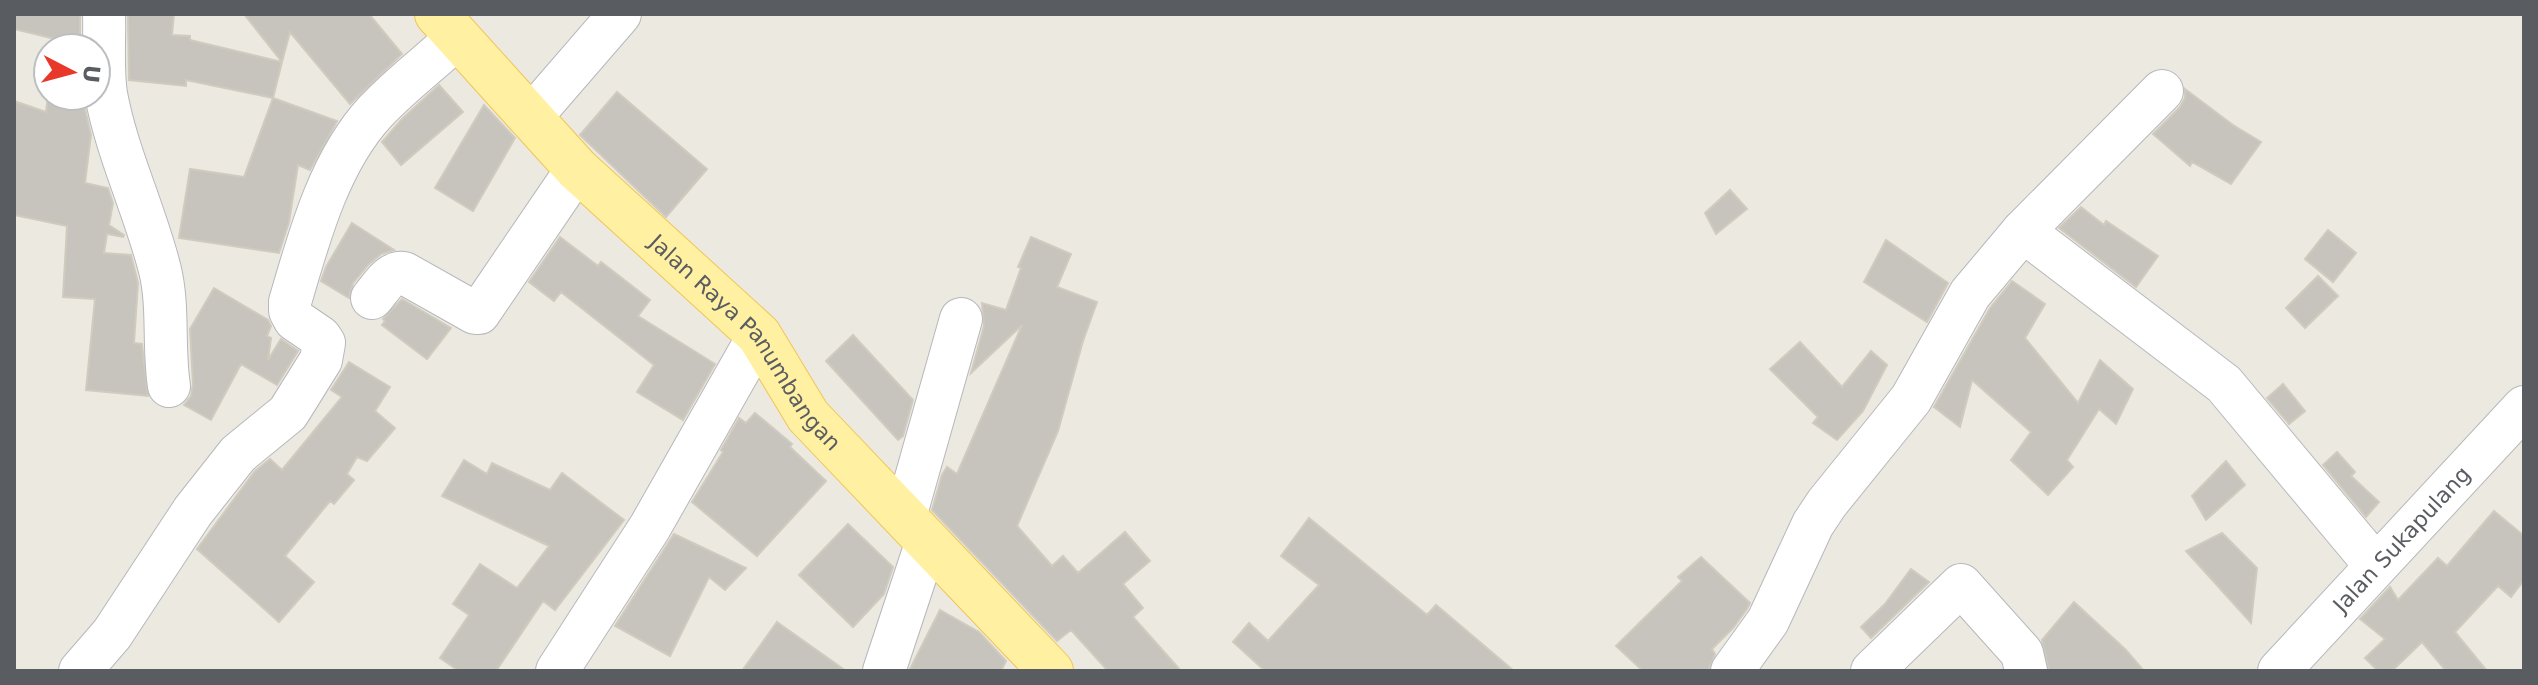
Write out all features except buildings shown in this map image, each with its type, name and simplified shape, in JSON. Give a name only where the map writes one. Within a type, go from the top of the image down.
[{"type":"main road","name":"Jalan Raya Panumbangan","points":[[448,26],[577,169],[759,335],[808,416],[1051,671]]},
{"type":"street","points":[[104,14],[105,90],[124,161],[145,215],[161,274],[169,386]]},
{"type":"street","points":[[530,118],[620,14]]},
{"type":"street","points":[[80,671],[112,634],[193,511],[238,454],[288,413],[321,360],[324,343],[295,320],[290,311],[290,302],[315,225],[341,158],[375,112],[448,26]]},
{"type":"street","points":[[1732,671],[1764,628],[1813,524],[1911,399],[1970,294],[2023,231],[2162,91]]},
{"type":"street","points":[[372,298],[390,276],[398,272],[479,313],[577,169]]},
{"type":"street","points":[[2023,231],[2224,384],[2376,566]]},
{"type":"street","points":[[884,671],[961,319]]},
{"type":"street","points":[[557,671],[650,527],[759,335]]},
{"type":"street","name":"Jalan Sukapulang","points":[[2279,671],[2524,407]]},
{"type":"street","points":[[1872,671],[1961,585],[2022,653],[2026,671]]}]
